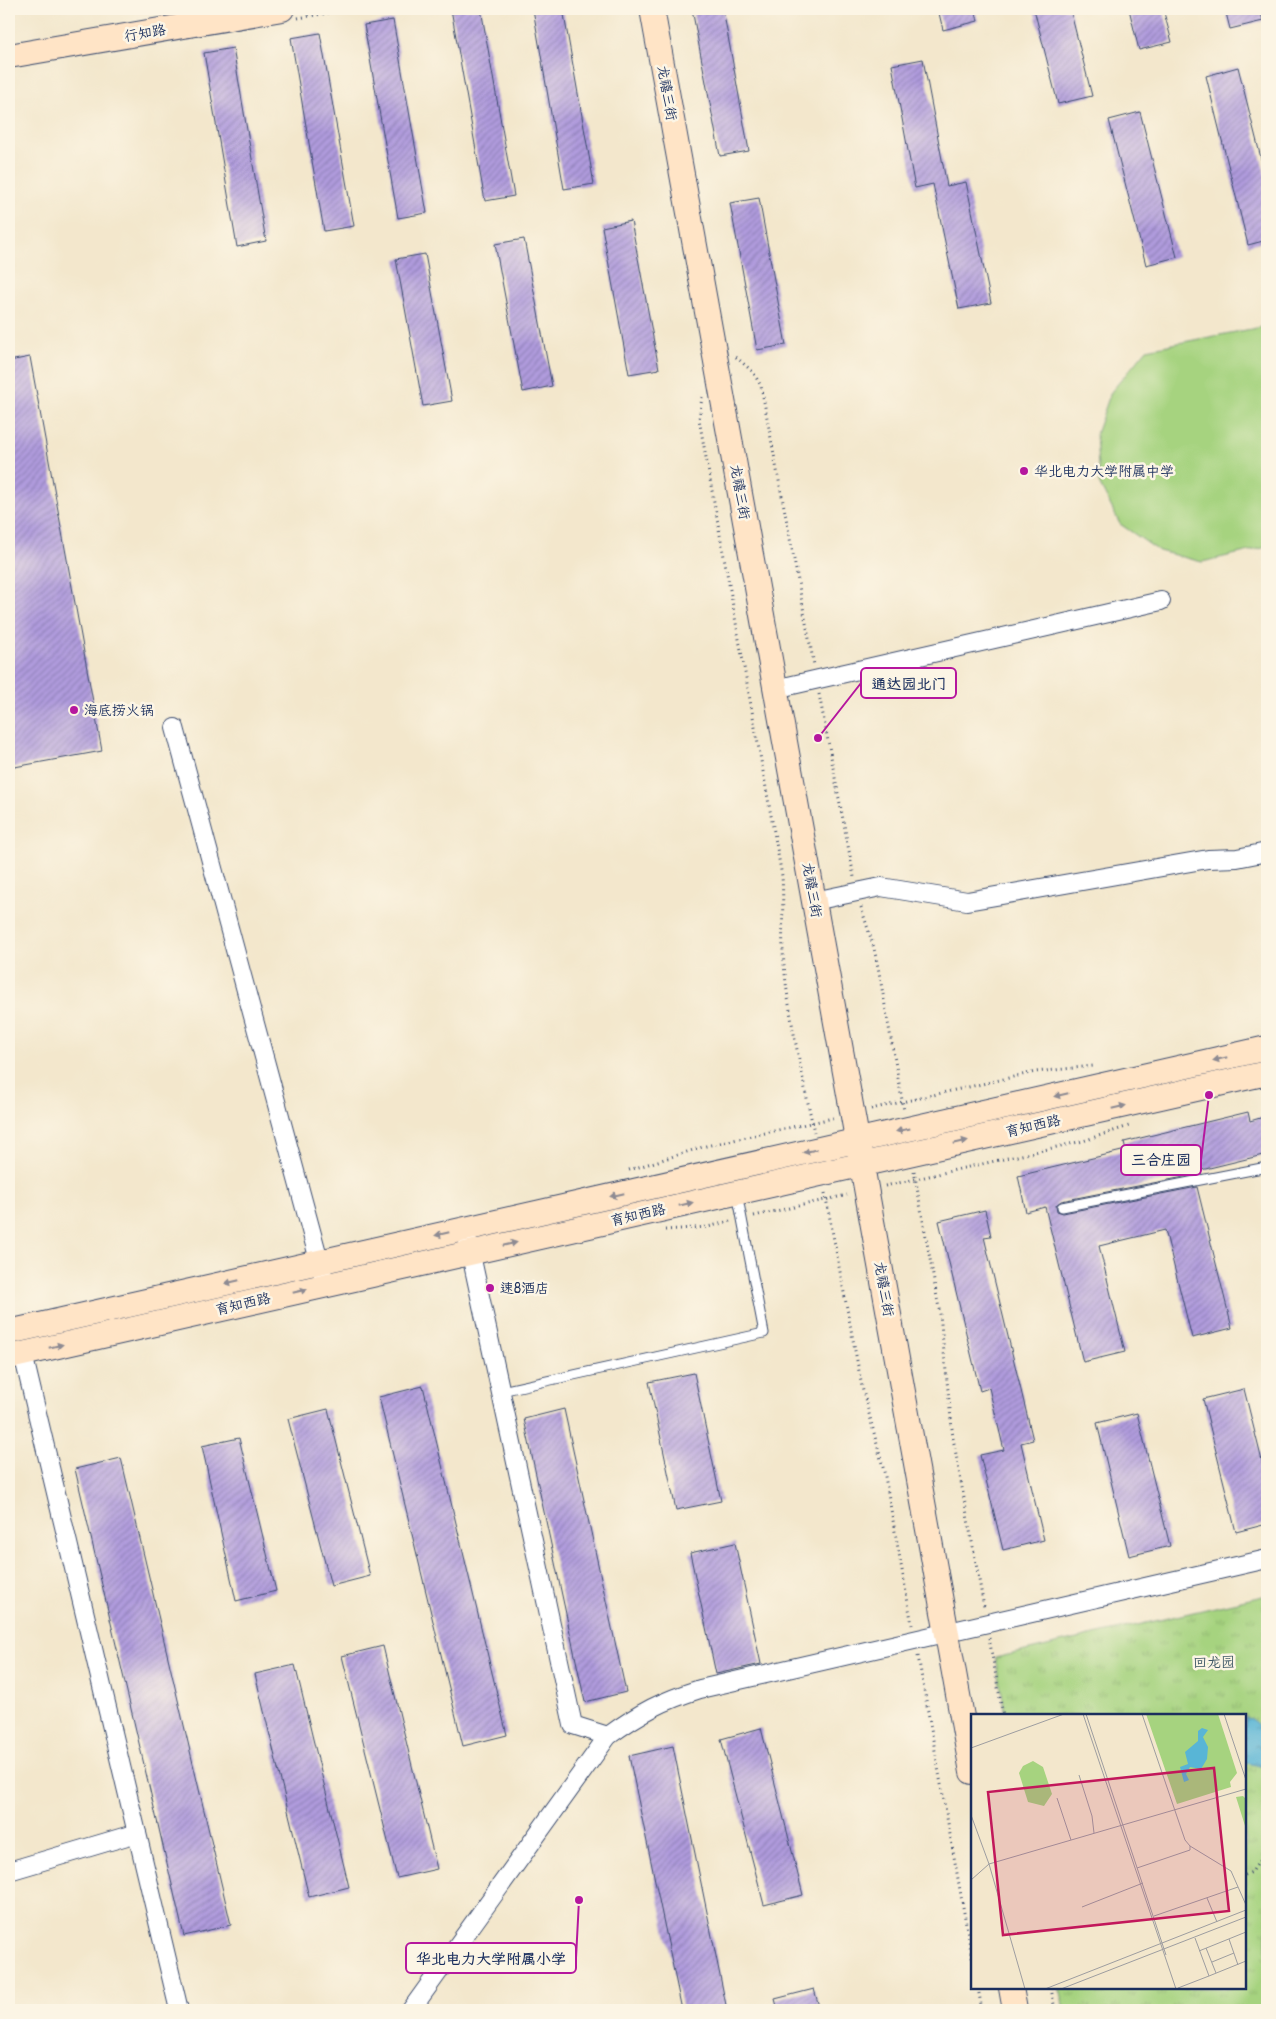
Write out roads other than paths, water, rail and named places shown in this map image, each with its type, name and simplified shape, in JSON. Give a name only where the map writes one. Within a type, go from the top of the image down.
[{"type":"street","name":"行知路","points":[[9,56],[282,9]]},
{"type":"street","name":"龙禧三街","points":[[652,9],[971,1766]]},
{"type":"street","points":[[775,689],[1161,601]]},
{"type":"street","points":[[175,728],[326,1286]]},
{"type":"street","points":[[814,901],[881,887],[967,901],[1208,859],[1237,858],[1267,852]]},
{"type":"street","name":"育知西路","points":[[9,1332],[1267,1048]]},
{"type":"street","name":"育知西路","points":[[16,1355],[1267,1073]]},
{"type":"street","points":[[466,1229],[573,1724],[608,1736]]},
{"type":"street","points":[[16,1355],[179,2010]]},
{"type":"street","points":[[411,2010],[608,1736],[638,1714],[669,1699],[700,1689],[1267,1560]]},
{"type":"street","points":[[9,1870],[136,1832]]},
{"type":"street","points":[[1011,1989],[1016,2010]]},
{"type":"lane","points":[[1062,1207],[1267,1167]]},
{"type":"lane","points":[[501,1391],[764,1333],[737,1193]]},
{"type":"water","points":[[1246,1718],[1252,1719],[1267,1735],[1267,1768],[1248,1763],[1246,1764]]},
{"type":"place","name":"华北电力大学附属中学","points":[[1024,471]]},
{"type":"place","name":"海底捞火锅","points":[[74,710]]},
{"type":"place","name":"通达园北门","points":[[818,738]]},
{"type":"place","name":"三合庄园","points":[[1209,1095]]},
{"type":"place","name":"速8酒店","points":[[490,1288]]},
{"type":"place","name":"华北电力大学附属小学","points":[[579,1900]]},
{"type":"park label","name":"回龙园","points":[[1214,1662]]}]
